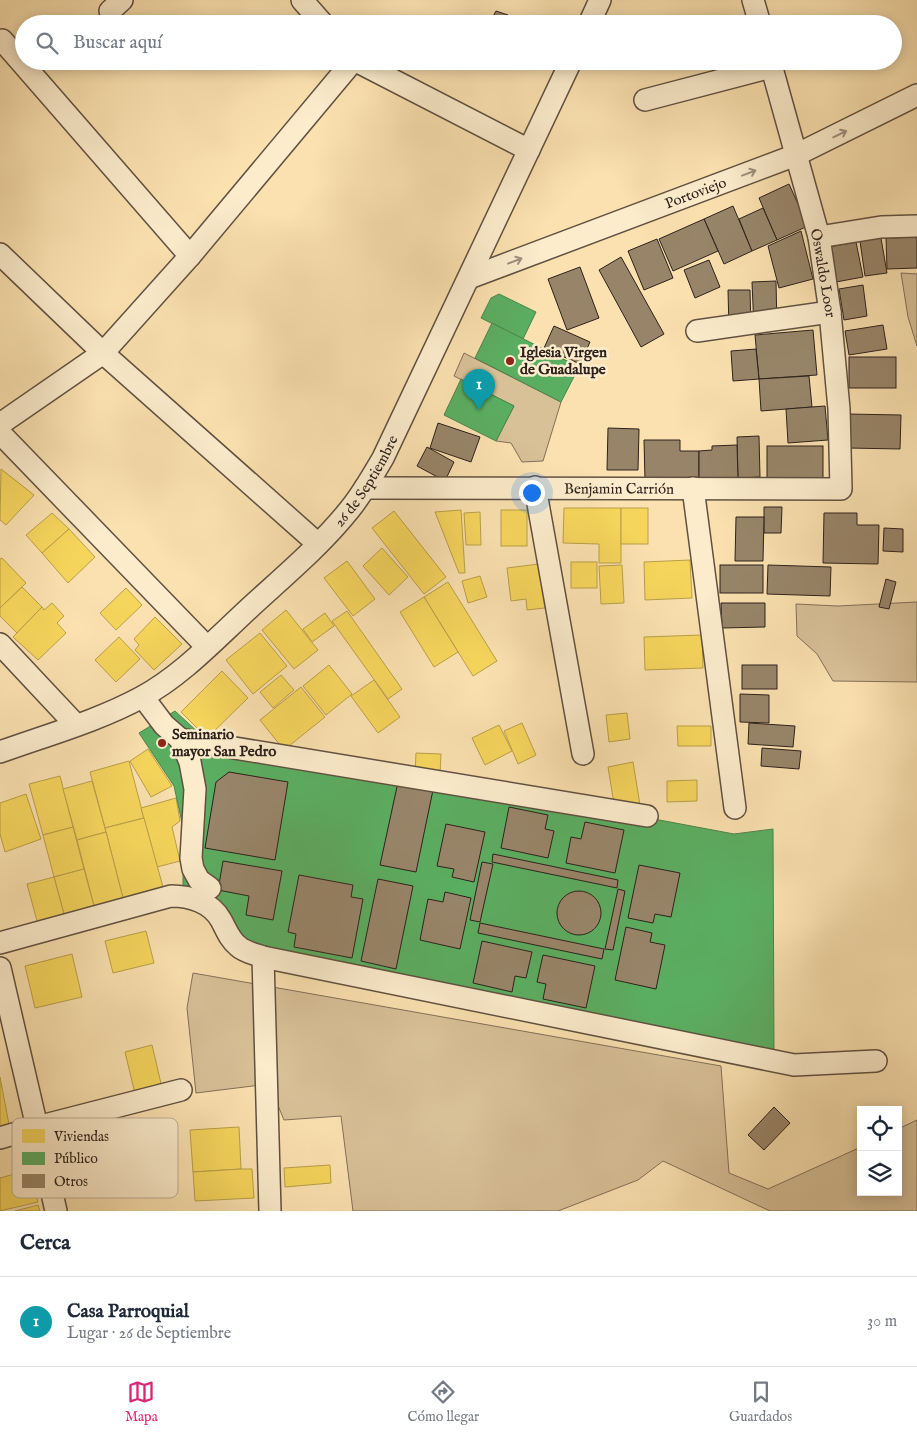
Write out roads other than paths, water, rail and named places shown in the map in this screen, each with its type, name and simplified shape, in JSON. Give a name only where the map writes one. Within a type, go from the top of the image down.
[{"type":"street","points":[[302,0],[315,15]]},
{"type":"street","points":[[593,15],[600,0]]},
{"type":"street","points":[[753,0],[757,15]]},
{"type":"street","points":[[2,40],[15,55]]},
{"type":"street","points":[[28,70],[190,256]]},
{"type":"street","points":[[0,424],[103,353],[190,256],[347,70]]},
{"type":"street","points":[[373,70],[529,150]]},
{"type":"street","name":"26 de Septiembre","points":[[0,752],[113,711],[143,697],[178,672],[208,647],[318,544],[350,509],[383,458],[567,70]]},
{"type":"street","points":[[645,100],[750,70]]},
{"type":"street","name":"Oswaldo Loor","points":[[773,70],[819,237],[830,312],[840,410],[842,489]]},
{"type":"street","name":"Portoviejo","points":[[469,278],[796,155],[917,95]]},
{"type":"street","points":[[819,237],[881,227],[917,226]]},
{"type":"street","points":[[0,254],[103,353],[318,544]]},
{"type":"street","points":[[697,331],[830,312]]},
{"type":"street","points":[[0,433],[208,647]]},
{"type":"street","points":[[536,487],[582,754]]},
{"type":"street","name":"Benjamin Carrión","points":[[365,488],[842,489]]},
{"type":"street","points":[[693,488],[735,808]]},
{"type":"street","points":[[0,644],[76,725]]},
{"type":"street","points":[[143,697],[164,724],[180,739],[190,762],[195,789],[191,858],[199,880],[210,888]]},
{"type":"street","points":[[180,739],[647,816]]},
{"type":"street","points":[[0,943],[171,896],[189,896],[207,905],[220,917],[238,947],[263,957],[794,1065],[876,1061]]},
{"type":"street","points":[[263,957],[270,1211]]},
{"type":"street","points":[[0,968],[35,1118]]},
{"type":"street","points":[[72,1118],[181,1090]]},
{"type":"street","points":[[0,1138],[12,1134]]},
{"type":"street","points":[[53,1198],[56,1211]]},
{"type":"place","name":"Iglesia Virgen de Guadalupe","points":[[510,361]]},
{"type":"place","name":"Casa Parroquial","points":[[479,410]]},
{"type":"place","name":"Seminario mayor San Pedro","points":[[162,743]]}]
